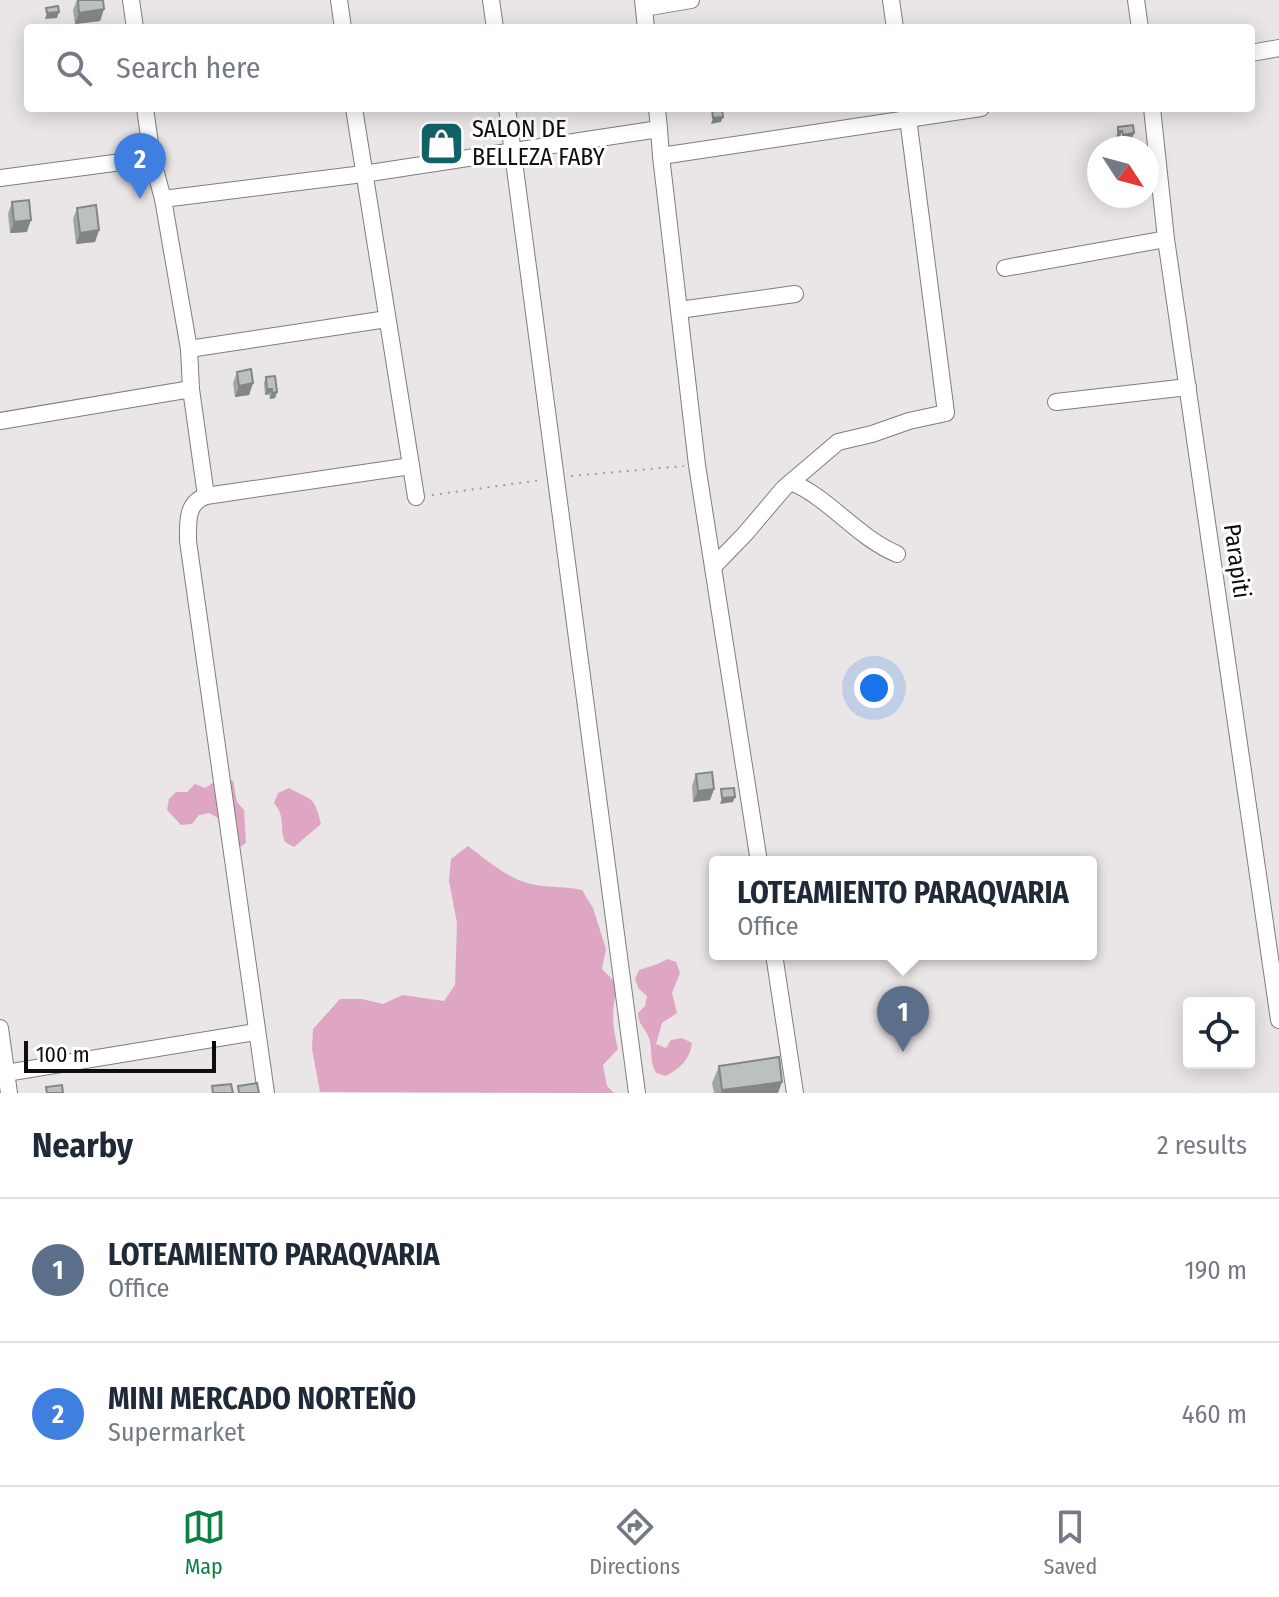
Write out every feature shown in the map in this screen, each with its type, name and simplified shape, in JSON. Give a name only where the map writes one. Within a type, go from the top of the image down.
[{"type":"street","points":[[131,0],[134,24]]},
{"type":"street","points":[[339,0],[342,24]]},
{"type":"street","points":[[491,0],[494,24]]},
{"type":"street","points":[[646,24],[643,4],[691,0]]},
{"type":"street","points":[[891,0],[894,24]]},
{"type":"street","points":[[1136,0],[1139,24]]},
{"type":"street","points":[[1255,52],[1279,48]]},
{"type":"street","points":[[146,112],[189,349],[191,389],[206,496]]},
{"type":"street","points":[[355,112],[416,497]]},
{"type":"street","points":[[508,112],[637,1093]]},
{"type":"street","points":[[657,112],[697,465],[758,856]]},
{"type":"street","name":"Parapiti","points":[[1152,112],[1166,239],[1279,1020]]},
{"type":"street","points":[[661,156],[907,113],[946,413],[838,442],[791,482],[713,567]]},
{"type":"street","points":[[163,199],[513,153],[659,129]]},
{"type":"street","points":[[0,178],[152,158]]},
{"type":"street","points":[[1005,268],[1166,239]]},
{"type":"street","points":[[679,310],[795,294]]},
{"type":"street","points":[[189,349],[387,319]]},
{"type":"street","points":[[1056,402],[1188,387]]},
{"type":"street","points":[[0,421],[191,389]]},
{"type":"street","points":[[266,1093],[188,541],[191,508],[197,499],[206,496],[411,466]]},
{"type":"street","points":[[791,482],[808,489],[875,545],[897,554]]},
{"type":"street","points":[[775,960],[795,1093]]},
{"type":"street","points":[[0,1028],[9,1093]]},
{"type":"street","points":[[6,1073],[256,1032]]},
{"type":"shaded area","points":[[222,777],[233,781],[237,802],[244,810],[246,843],[237,849],[218,818],[209,813],[199,815],[192,824],[181,825],[167,810],[169,799],[176,792],[187,792],[195,784],[205,788]]},
{"type":"shaded area","points":[[289,788],[314,803],[321,824],[294,847],[285,842],[280,813],[274,803],[278,793]]},
{"type":"shaded area","points":[[468,846],[500,870],[526,883],[582,890],[593,908],[606,949],[602,969],[618,985],[613,1017],[618,1049],[603,1065],[607,1086],[614,1093],[320,1092],[312,1049],[313,1029],[340,999],[362,999],[383,1004],[403,995],[444,1001],[455,985],[457,923],[449,881],[451,859]]},
{"type":"shaded area","points":[[667,959],[676,962],[680,973],[672,993],[677,1013],[662,1023],[656,1044],[666,1048],[671,1040],[682,1038],[692,1043],[684,1063],[666,1076],[656,1073],[654,1069],[649,1038],[638,1017],[647,996],[639,989],[635,979],[639,970]]},
{"type":"building","points":[[78,0],[103,0],[104,9],[79,13]]},
{"type":"building","points":[[58,6],[59,12],[47,13],[46,8]]},
{"type":"building","points":[[712,112],[722,112],[723,117],[713,118]]},
{"type":"building","points":[[1133,125],[1134,133],[1123,135],[1122,131],[1118,131],[1118,127]]},
{"type":"building","points":[[29,200],[31,220],[14,222],[12,202]]},
{"type":"building","points":[[96,205],[99,230],[80,233],[77,208]]},
{"type":"building","points":[[251,369],[253,383],[239,386],[237,372]]},
{"type":"building","points":[[275,376],[277,392],[272,393],[272,389],[267,389],[266,377]]},
{"type":"building","points":[[712,772],[714,789],[698,791],[696,774]]},
{"type":"building","points":[[734,788],[735,797],[722,798],[721,789]]},
{"type":"building","points":[[779,1057],[782,1082],[722,1090],[719,1066]]},
{"type":"building","points":[[257,1083],[259,1093],[239,1093],[238,1086]]},
{"type":"building","points":[[231,1084],[233,1093],[213,1093],[212,1086]]},
{"type":"building","points":[[62,1085],[63,1093],[47,1093],[46,1087]]},
{"type":"place","name":"SALON DE BELLEZA FABY","points":[[441,143]]},
{"type":"place","name":"MINI MERCADO NORTEÑO","points":[[140,199]]},
{"type":"place","name":"LOTEAMIENTO PARAQVARIA","points":[[903,1052]]}]
